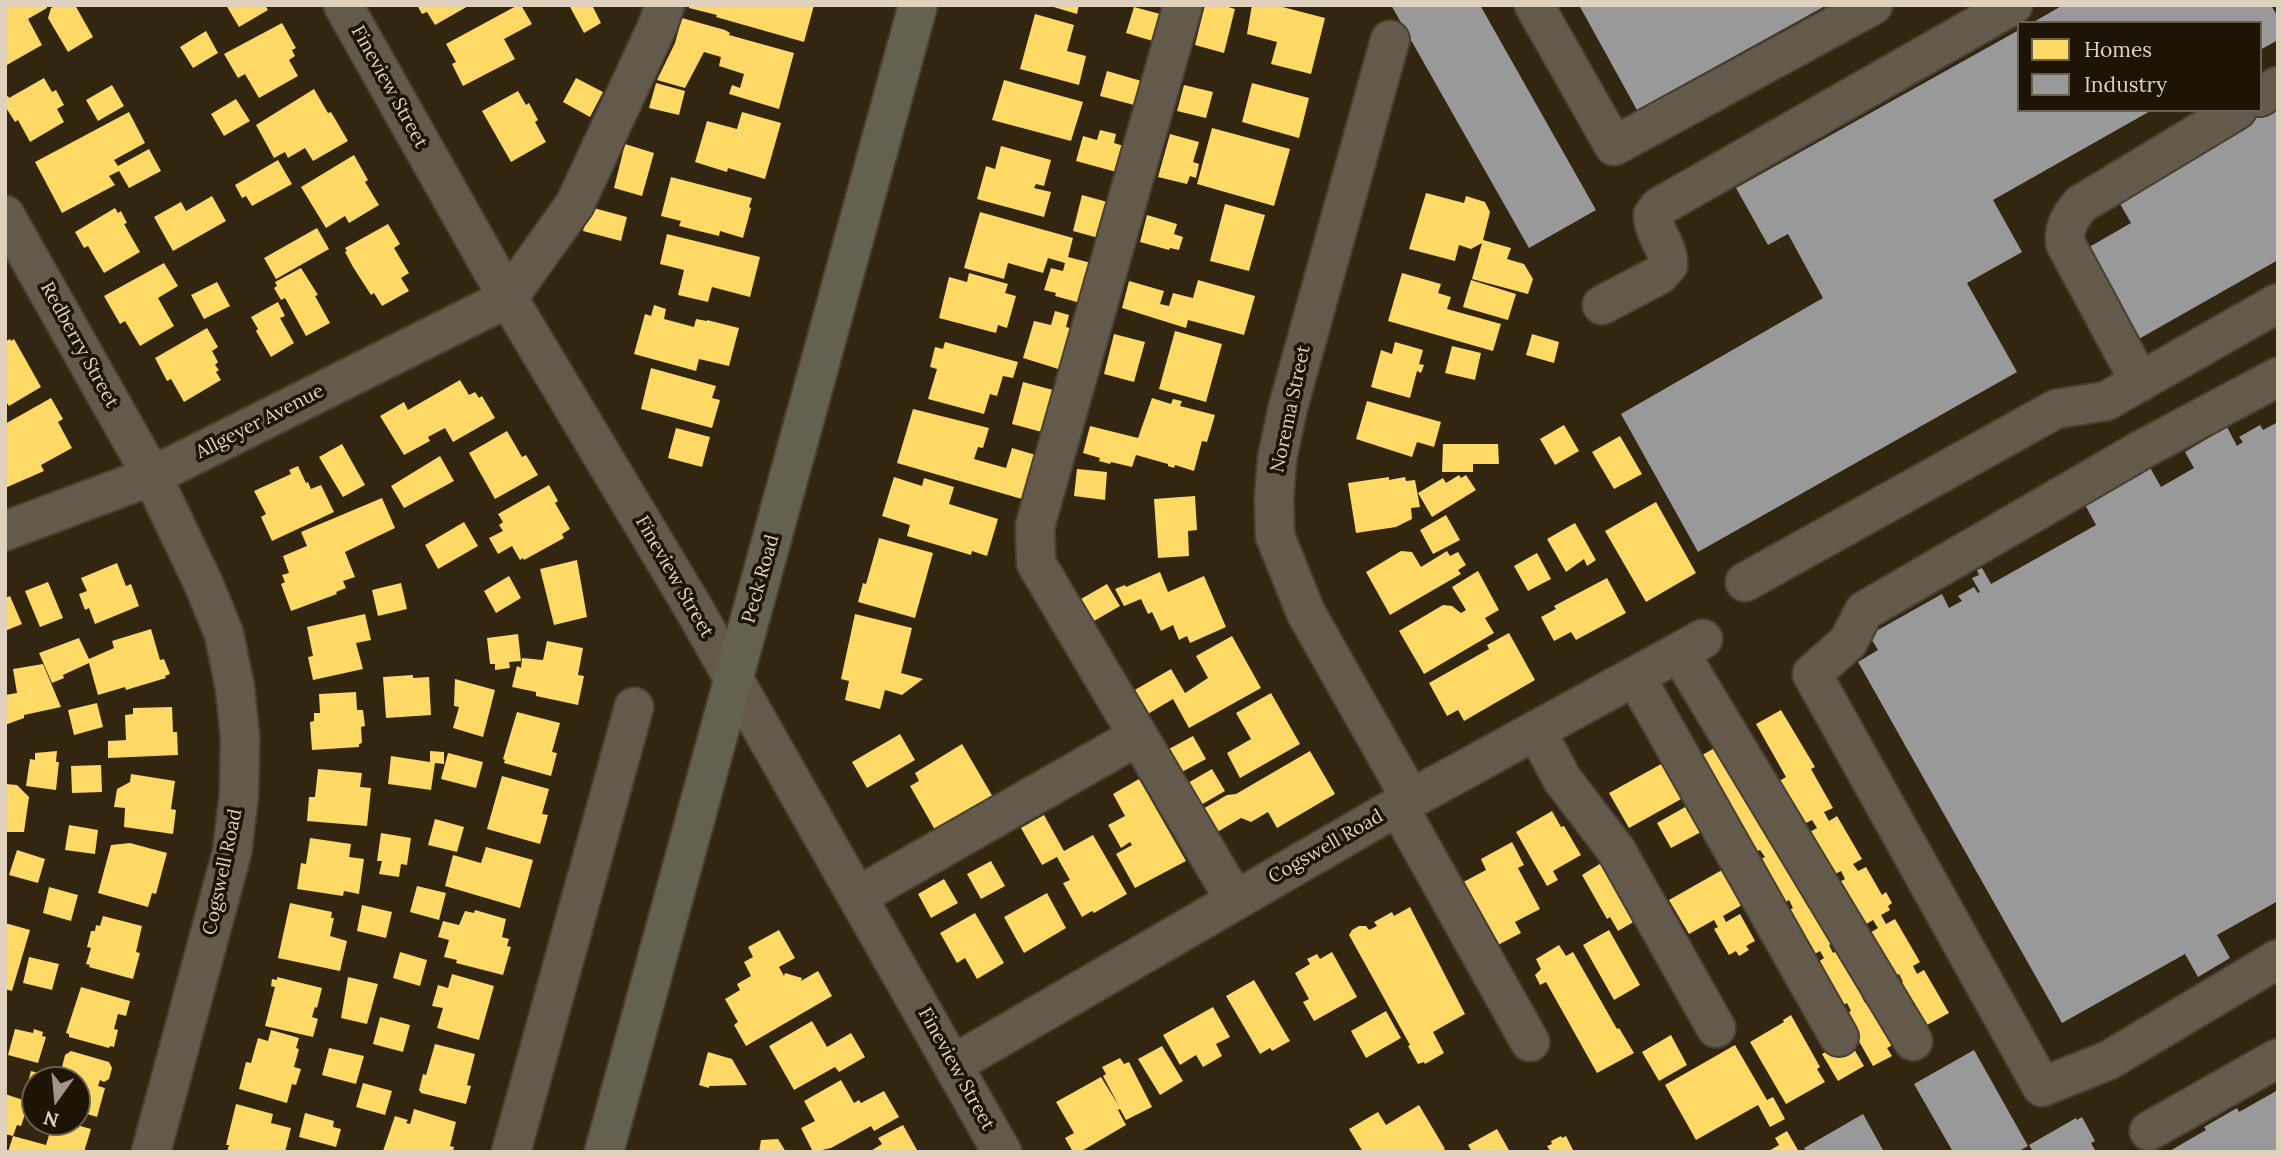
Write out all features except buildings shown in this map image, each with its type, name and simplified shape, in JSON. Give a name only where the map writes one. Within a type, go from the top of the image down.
[{"type":"main road","name":"Peck Road","points":[[604,1152],[918,5]]},
{"type":"street","name":"Fineview Street","points":[[343,5],[508,298],[733,679],[1002,1152]]},
{"type":"street","points":[[508,298],[575,204],[665,5]]},
{"type":"street","points":[[1183,5],[1035,526],[1036,563],[1235,900]]},
{"type":"street","points":[[1534,5],[1614,146],[1873,5]]},
{"type":"street","points":[[1602,305],[1659,275],[1668,265],[1669,254],[1653,226],[1653,215],[1660,207],[2013,5]]},
{"type":"street","name":"Norema Street","points":[[1390,40],[1288,407],[1277,459],[1275,536],[1306,613],[1530,1042]]},
{"type":"street","points":[[2262,96],[2278,86]]},
{"type":"street","points":[[2140,382],[2065,243],[2064,229],[2081,204],[2234,112]]},
{"type":"street","name":"Redberry Street","points":[[5,215],[152,476]]},
{"type":"street","name":"Allgeyer Avenue","points":[[5,531],[152,476],[508,298]]},
{"type":"street","points":[[1745,582],[2056,409],[2106,401],[2278,303]]},
{"type":"street","points":[[2278,377],[2143,449],[1864,611],[1847,642],[1812,674],[2042,1087],[2109,1060],[2278,959]]},
{"type":"street","name":"Cogswell Road","points":[[151,1152],[232,852],[239,795],[240,749],[235,688],[223,634],[204,585],[152,476]]},
{"type":"street","name":"Cogswell Road","points":[[954,1064],[1404,802],[1691,646],[1913,1041]]},
{"type":"street","points":[[1635,676],[1839,1037]]},
{"type":"street","points":[[511,1152],[634,707]]},
{"type":"street","points":[[1536,730],[1562,779],[1616,850],[1716,1028]]},
{"type":"street","points":[[858,896],[1138,736]]},
{"type":"street","points":[[2149,1131],[2278,1058]]}]
